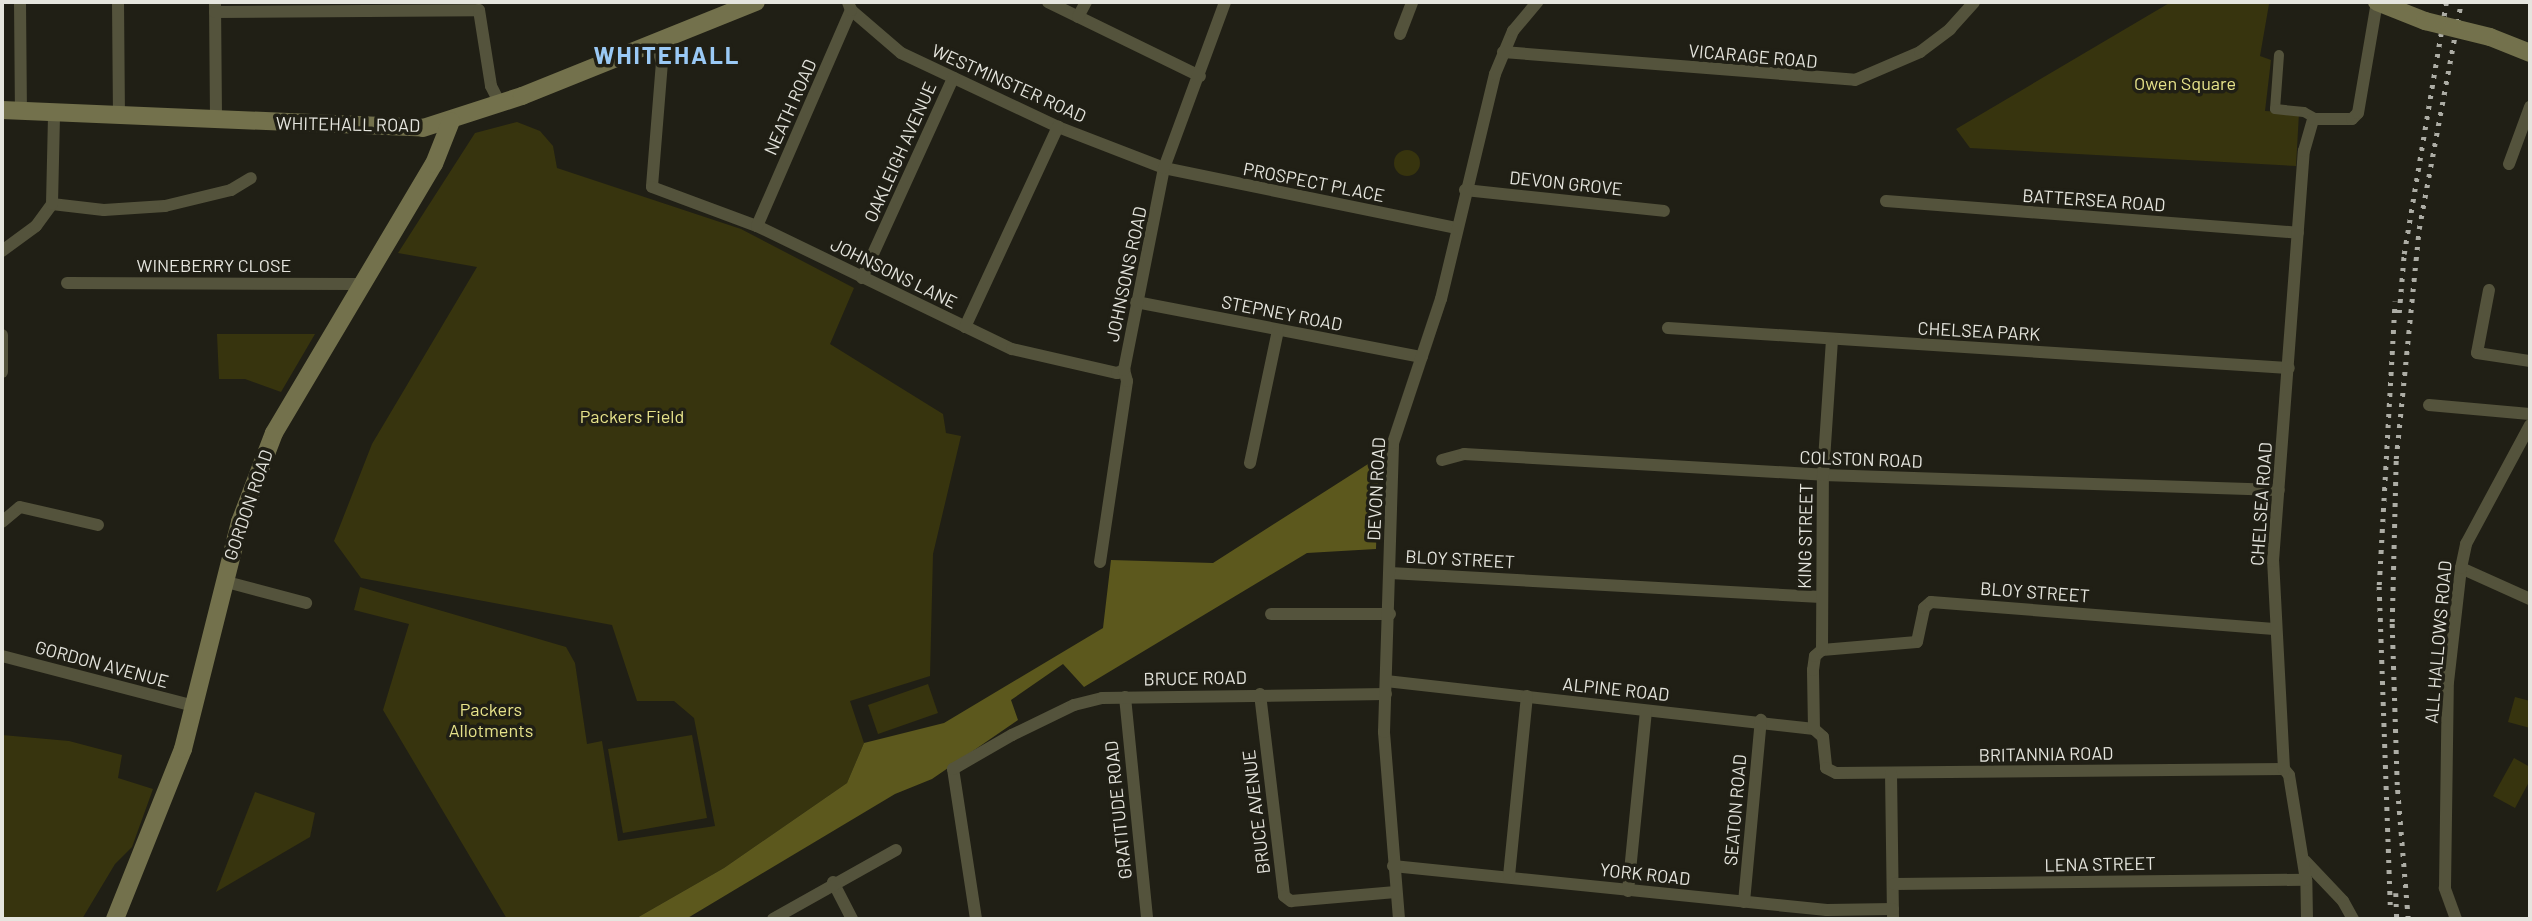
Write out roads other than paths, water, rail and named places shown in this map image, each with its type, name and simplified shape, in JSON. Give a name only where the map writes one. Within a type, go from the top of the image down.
[{"type":"main road","name":"WHITEHALL ROAD","points":[[2,110],[423,128],[500,104],[756,2]]},
{"type":"main road","points":[[2377,2],[2426,21],[2490,37],[2530,52]]},
{"type":"main road","name":"GORDON ROAD","points":[[115,919],[183,749],[223,581],[249,493],[274,433],[360,284],[434,164],[451,121]]},
{"type":"street","points":[[20,2],[21,111]]},
{"type":"street","points":[[118,2],[118,116]]},
{"type":"street","points":[[1048,2],[1200,76]]},
{"type":"street","points":[[1078,17],[1086,2]]},
{"type":"street","name":"JOHNSONS ROAD","points":[[1100,562],[1127,381],[1124,370],[1164,168],[1225,2]]},
{"type":"street","points":[[1400,34],[1412,2]]},
{"type":"street","name":"DEVON ROAD","points":[[1399,919],[1386,782],[1393,443],[1422,357],[1503,52],[1536,2]]},
{"type":"street","name":"VICARAGE ROAD","points":[[1503,52],[1856,80],[1920,52],[1950,29],[1974,2]]},
{"type":"street","points":[[2279,55],[2275,109],[2304,111],[2315,118],[2351,119],[2360,109],[2377,2]]},
{"type":"street","name":"WESTMINSTER ROAD","points":[[850,6],[901,53],[1058,127],[1164,168]]},
{"type":"street","name":"NEATH ROAD","points":[[757,226],[850,6]]},
{"type":"street","points":[[216,120],[215,7],[479,10],[491,86],[500,104]]},
{"type":"street","name":"JOHNSONS LANE","points":[[655,41],[662,62],[652,187],[757,226],[965,327],[1031,354],[1117,373],[1124,370]]},
{"type":"street","name":"OAKLEIGH AVENUE","points":[[862,278],[953,78]]},
{"type":"street","points":[[2510,164],[2530,107]]},
{"type":"street","points":[[2,251],[36,226],[52,204],[54,113]]},
{"type":"street","name":"CHELSEA ROAD","points":[[2307,919],[2306,898],[2313,880],[2302,857],[2289,775],[2284,769],[2274,629],[2279,490],[2304,151],[2309,122],[2315,118]]},
{"type":"street","points":[[965,327],[1058,127]]},
{"type":"street","name":"PROSPECT PLACE","points":[[1164,168],[1457,228]]},
{"type":"street","points":[[52,204],[104,211],[165,206],[231,190],[251,178]]},
{"type":"street","name":"DEVON GROVE","points":[[1465,190],[1664,211]]},
{"type":"street","name":"BATTERSEA ROAD","points":[[1886,201],[2298,233]]},
{"type":"street","name":"WINEBERRY CLOSE","points":[[67,283],[360,284]]},
{"type":"street","points":[[2489,290],[2477,353],[2530,361]]},
{"type":"street","name":"STEPNEY ROAD","points":[[1136,302],[1422,357]]},
{"type":"street","name":"CHELSEA PARK","points":[[1668,328],[2288,368]]},
{"type":"street","points":[[1250,463],[1278,330]]},
{"type":"street","points":[[2,335],[2,372]]},
{"type":"street","name":"KING STREET","points":[[1814,729],[1812,670],[1815,656],[1822,650],[1823,475],[1832,340]]},
{"type":"street","points":[[2429,404],[2530,414]]},
{"type":"street","name":"ALL HALLOWS ROAD","points":[[2456,919],[2445,888],[2448,682],[2461,568],[2466,544],[2526,440],[2530,425]]},
{"type":"street","name":"COLSTON ROAD","points":[[1443,460],[1464,454],[1823,475],[2279,490]]},
{"type":"street","points":[[2,522],[20,507],[99,525]]},
{"type":"street","points":[[2461,568],[2530,598]]},
{"type":"street","name":"BLOY STREET","points":[[1390,573],[1821,597]]},
{"type":"street","points":[[223,581],[306,603]]},
{"type":"street","name":"BLOY STREET","points":[[1822,650],[1917,642],[1924,608],[1931,602],[2274,629]]},
{"type":"street","points":[[1271,614],[1290,620],[1390,614]]},
{"type":"street","name":"GORDON AVENUE","points":[[2,656],[194,706]]},
{"type":"street","name":"BRUCE ROAD","points":[[976,919],[953,769],[1012,735],[1074,705],[1125,697],[1386,688]]},
{"type":"street","name":"ALPINE ROAD","points":[[1386,688],[1527,696],[1646,711],[1761,720],[1814,729]]},
{"type":"street","name":"BRUCE AVENUE","points":[[1260,694],[1284,896],[1291,901],[1396,892]]},
{"type":"street","points":[[1509,876],[1527,696]]},
{"type":"street","name":"GRATITUDE ROAD","points":[[1125,697],[1147,919]]},
{"type":"street","points":[[1628,891],[1646,711]]},
{"type":"street","name":"SEATON ROAD","points":[[1744,902],[1761,720]]},
{"type":"street","name":"BRITANNIA ROAD","points":[[1814,729],[1823,737],[1824,753],[1830,772],[2284,769]]},
{"type":"street","points":[[1891,773],[1893,914]]},
{"type":"street","points":[[773,919],[833,882],[896,850]]},
{"type":"street","name":"YORK ROAD","points":[[1393,866],[1744,902],[1827,915],[1893,914]]},
{"type":"street","points":[[2313,880],[2335,892],[2353,919]]},
{"type":"street","name":"LENA STREET","points":[[1894,884],[2313,880]]},
{"type":"street","points":[[833,882],[852,919]]},
{"type":"street","points":[[2306,898],[2321,888],[2335,892]]},
{"type":"railway","points":[[2399,313],[2404,254],[2446,2]]},
{"type":"railway","points":[[2408,919],[2397,785],[2392,622],[2396,459],[2419,229],[2461,2]]},
{"type":"railway","points":[[2390,905],[2379,585],[2395,301]]},
{"type":"railway","points":[[2396,893],[2397,919]]},
{"type":"district","name":"WHITEHALL","points":[[667,55]]},
{"type":"park label","name":"Owen Square","points":[[2185,83]]},
{"type":"park label","name":"Packers Field","points":[[632,416]]},
{"type":"park label","name":"Packers Allotments","points":[[491,720]]}]
